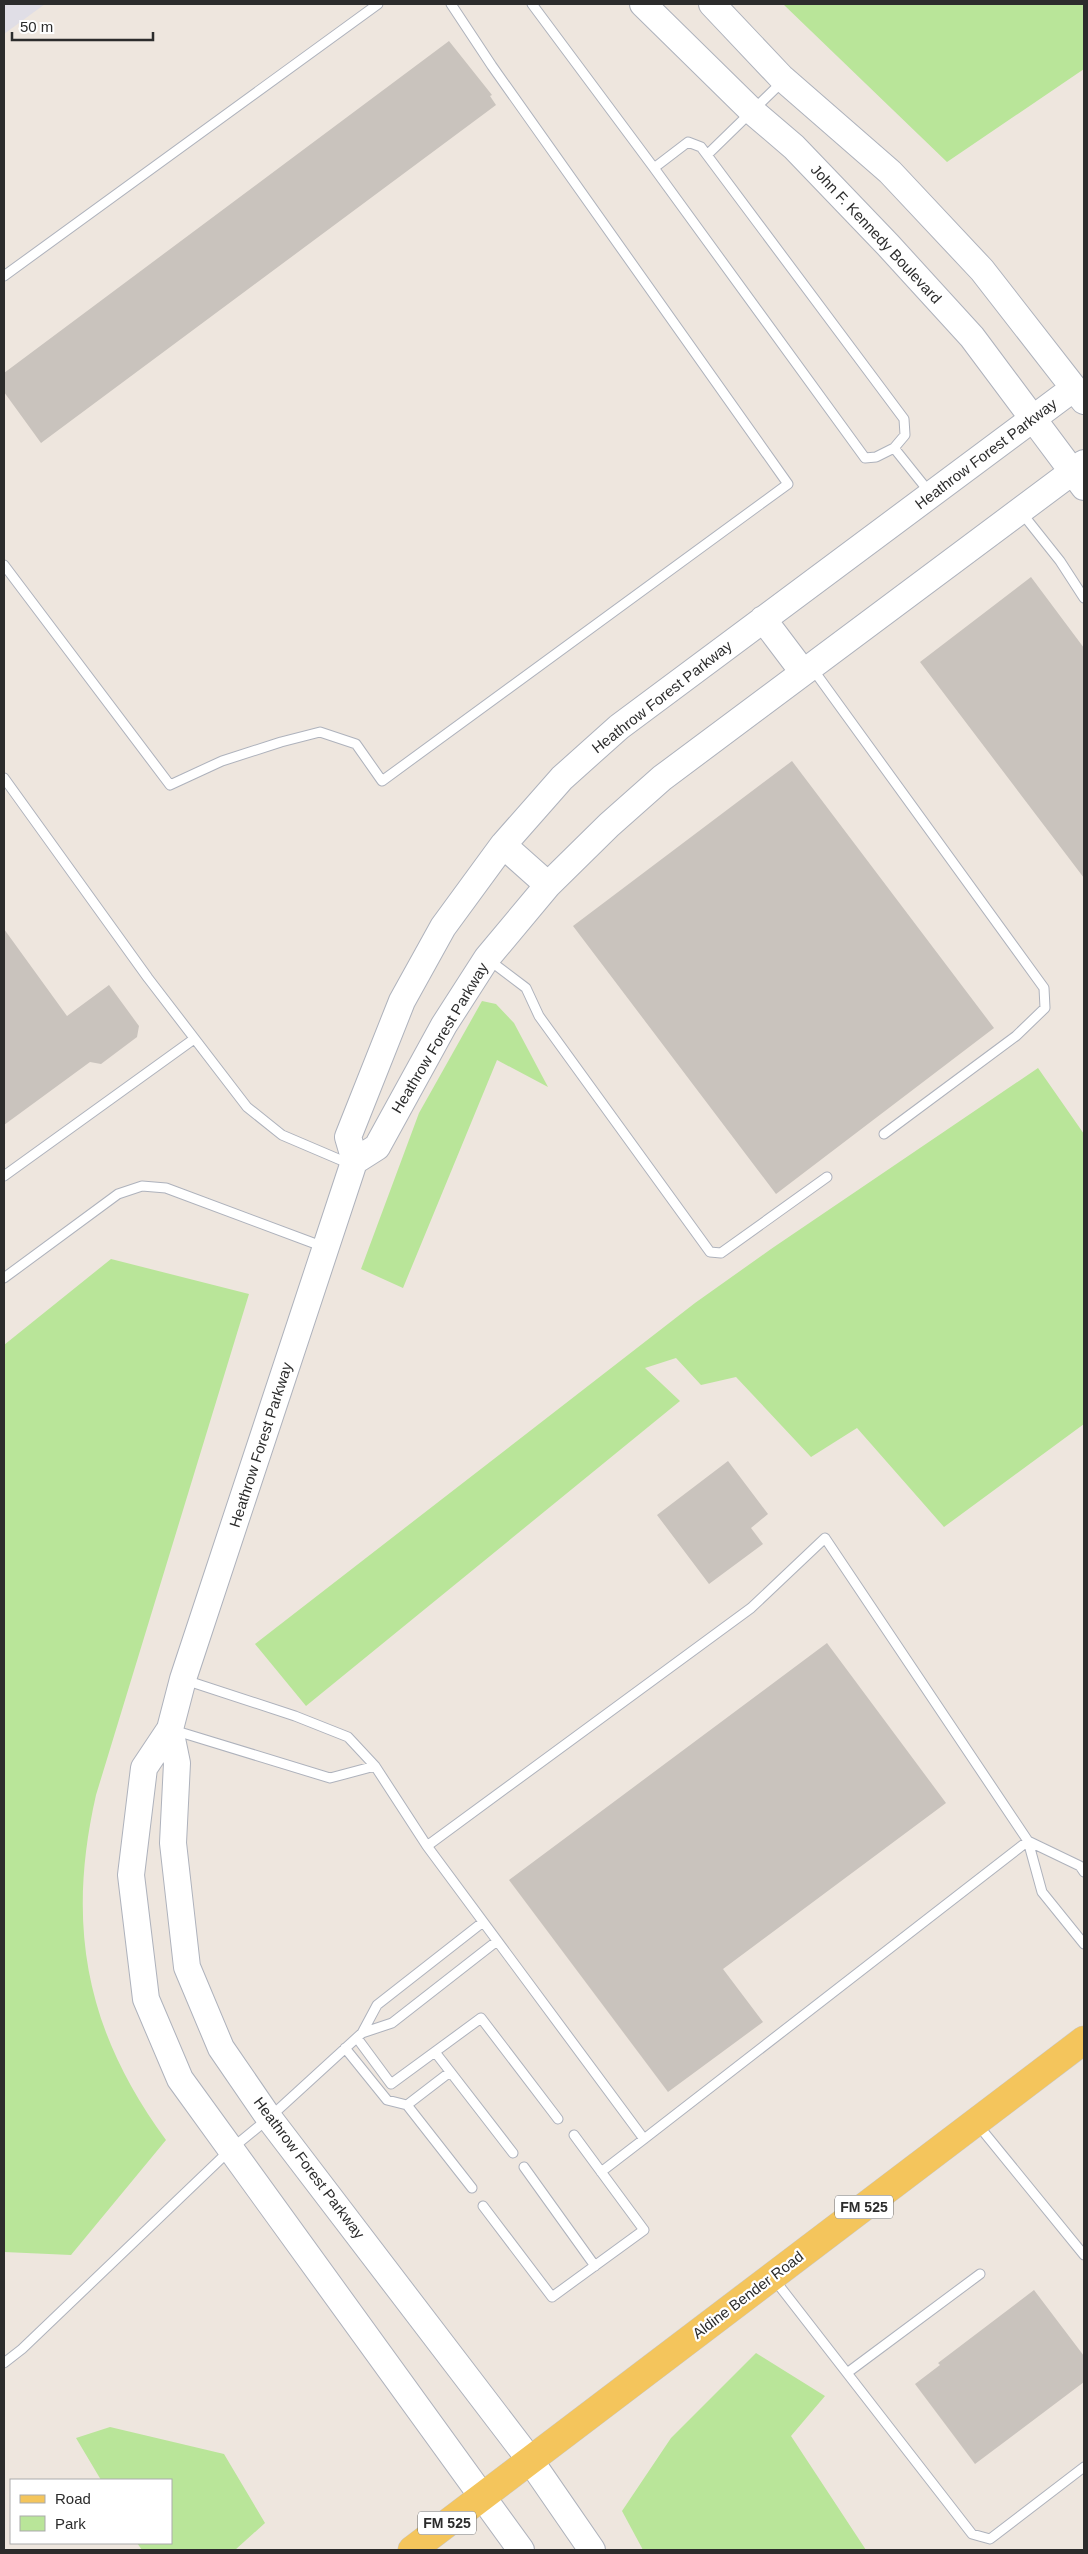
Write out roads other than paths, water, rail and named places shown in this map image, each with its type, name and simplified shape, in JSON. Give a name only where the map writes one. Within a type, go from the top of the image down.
[{"type":"main road","name":"Aldine Bender Road","points":[[412,2550],[1084,2040]]},
{"type":"street","name":"John F. Kennedy Boulevard","points":[[643,4],[754,112],[794,147],[959,323],[1032,419],[1080,474]]},
{"type":"street","points":[[712,4],[784,80],[890,172],[982,270],[1079,395]]},
{"type":"street","name":"Heathrow Forest Parkway","points":[[521,2550],[180,2080],[146,1999],[131,1874],[144,1768],[170,1729],[183,1679],[354,1163],[348,1137],[402,1001],[443,927],[503,845],[562,778],[619,727],[1032,419],[1079,395]]},
{"type":"street","name":"Heathrow Forest Parkway","points":[[354,1163],[377,1148],[444,1025],[487,958],[548,884],[662,778],[1021,512],[1080,474]]},
{"type":"street","points":[[764,619],[807,669]]},
{"type":"street","points":[[503,845],[548,884]]},
{"type":"street","name":"Heathrow Forest Parkway","points":[[170,1729],[177,1763],[173,1843],[187,1967],[221,2048],[269,2118],[530,2460],[592,2550]]},
{"type":"lane","points":[[4,276],[378,4]]},
{"type":"lane","points":[[4,565],[170,785],[222,762],[280,742],[320,732],[356,744],[382,781],[788,484],[492,66],[451,4]]},
{"type":"lane","points":[[532,4],[865,458],[876,456],[894,448],[905,435],[904,419],[701,147],[688,142],[654,168]]},
{"type":"lane","points":[[707,155],[754,112],[784,80]]},
{"type":"lane","points":[[894,448],[931,495]]},
{"type":"lane","points":[[1021,512],[1060,560],[1084,598]]},
{"type":"lane","points":[[807,669],[1044,988],[1045,1008],[1016,1036],[884,1134]]},
{"type":"lane","points":[[4,778],[237,1096],[258,1117],[295,1142],[354,1163]]},
{"type":"lane","points":[[487,958],[526,988],[539,1016],[710,1252],[721,1253],[826,1177]]},
{"type":"lane","points":[[4,1176],[194,1039]]},
{"type":"lane","points":[[4,1278],[118,1194],[142,1186],[166,1188],[326,1248]]},
{"type":"lane","points":[[427,1846],[750,1608],[825,1538],[1028,1841],[1042,1892],[1084,1944]]},
{"type":"lane","points":[[183,1679],[295,1716],[348,1737],[374,1766],[427,1846],[644,2139]]},
{"type":"lane","points":[[170,1729],[330,1778],[374,1766]]},
{"type":"lane","points":[[1028,1841],[1080,1866],[1084,1872]]},
{"type":"lane","points":[[601,2172],[1028,1841]]},
{"type":"lane","points":[[4,2362],[22,2349],[230,2150],[269,2118],[359,2035],[377,2006],[483,1922]]},
{"type":"lane","points":[[359,2035],[392,2023],[496,1941]]},
{"type":"lane","points":[[359,2035],[391,2084],[481,2018],[558,2119]]},
{"type":"lane","points":[[345,2048],[387,2100],[407,2105],[472,2188]]},
{"type":"lane","points":[[435,2052],[513,2153]]},
{"type":"lane","points":[[407,2105],[450,2072]]},
{"type":"lane","points":[[976,2122],[1084,2254]]},
{"type":"lane","points":[[483,2206],[552,2297],[644,2230],[574,2135]]},
{"type":"lane","points":[[524,2167],[594,2266]]},
{"type":"lane","points":[[846,2373],[980,2274]]},
{"type":"lane","points":[[772,2277],[972,2534],[990,2539],[1084,2466]]}]
